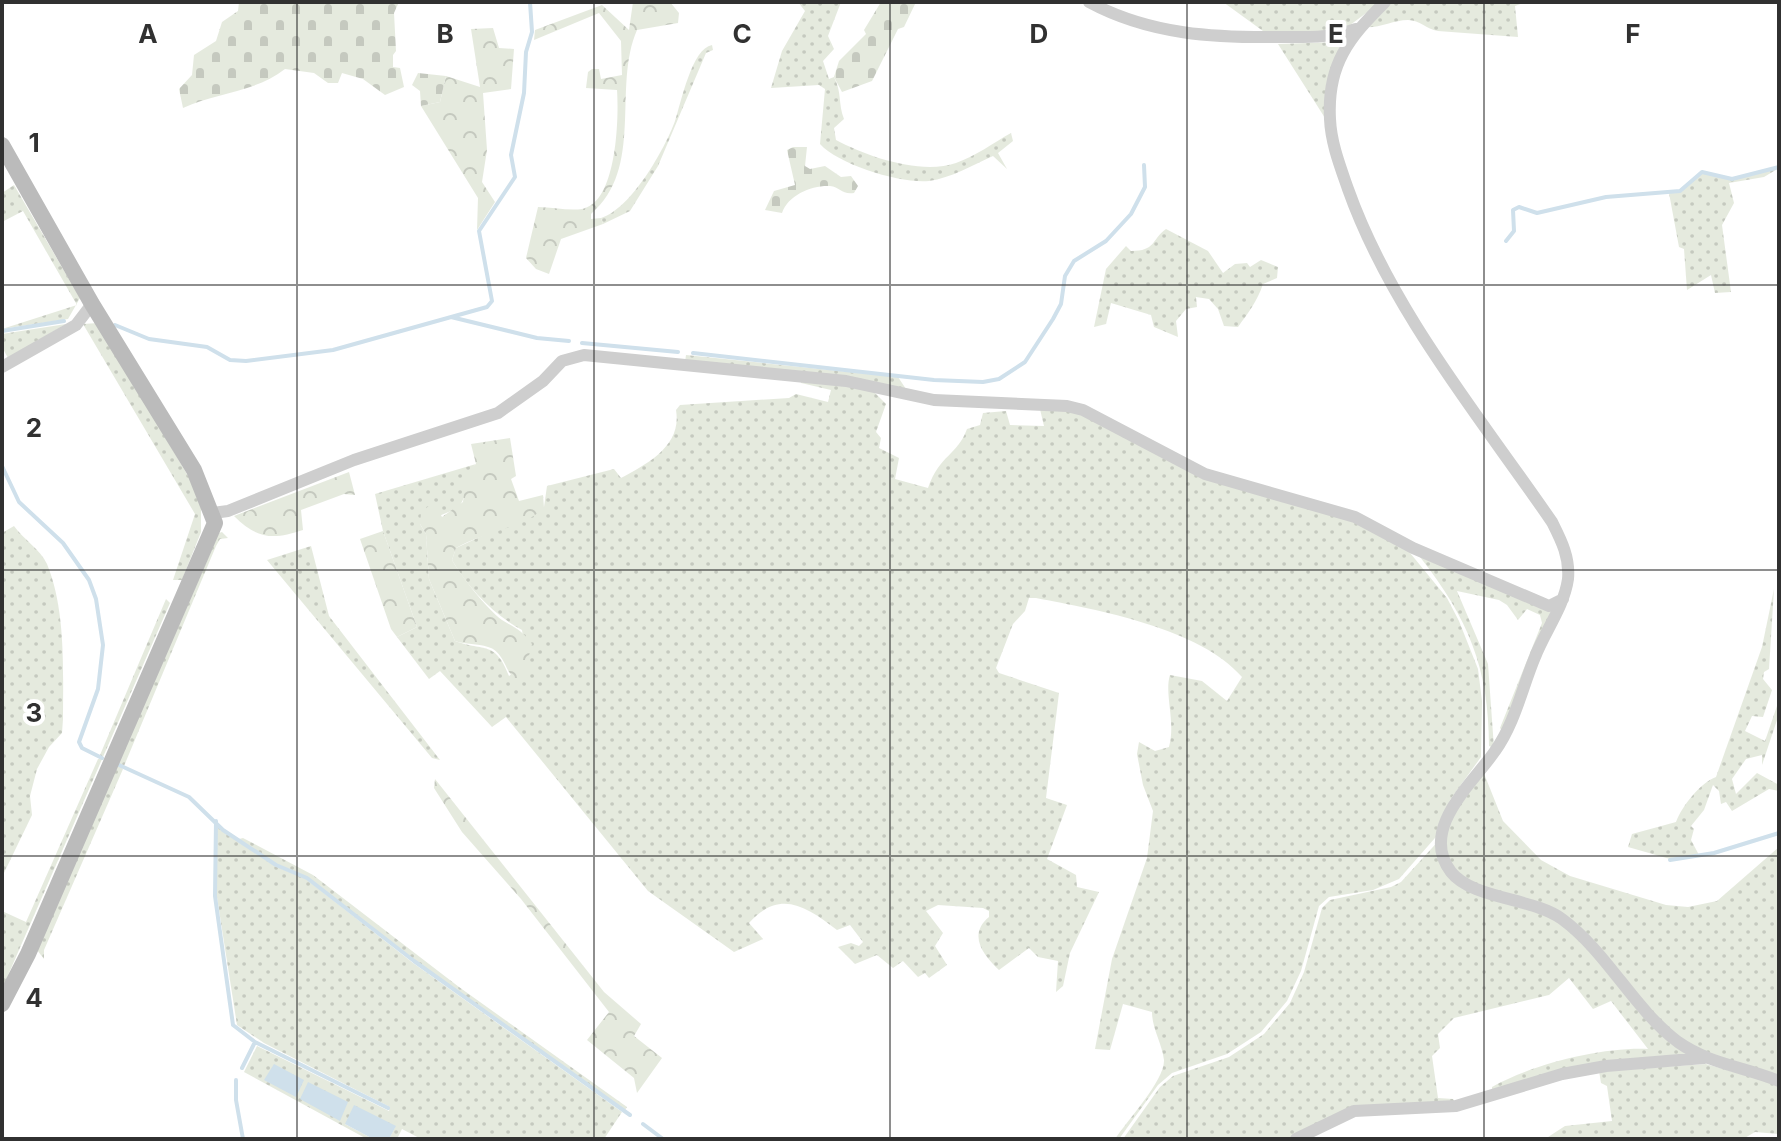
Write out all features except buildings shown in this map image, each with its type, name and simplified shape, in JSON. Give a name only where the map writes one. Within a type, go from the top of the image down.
[{"type":"main road","points":[[2,145],[92,304],[194,470],[215,523],[22,968],[2,1004]]},
{"type":"street","points":[[1089,2],[1135,23],[1200,35],[1324,38],[1356,29]]},
{"type":"street","points":[[1385,2],[1356,29],[1339,62],[1330,119],[1334,151],[1356,212],[1392,285],[1424,337],[1552,522],[1568,562],[1563,599],[1536,653],[1507,732],[1449,809],[1443,845],[1446,863],[1452,874],[1467,884],[1563,919],[1657,1023],[1704,1058],[1779,1081]]},
{"type":"street","points":[[2,367],[76,325],[92,304]]},
{"type":"street","points":[[213,513],[228,511],[354,460],[498,413],[543,381],[562,361],[584,355],[831,379],[934,400],[1067,406],[1083,410],[1205,474],[1355,517],[1413,548],[1549,606],[1563,599]]},
{"type":"street","points":[[1296,1139],[1354,1111],[1456,1106],[1562,1074],[1606,1066],[1704,1058]]},
{"type":"green space","points":[[239,2],[399,2],[394,13],[396,51],[393,67],[400,68],[404,87],[385,95],[363,79],[342,73],[338,83],[328,83],[314,73],[285,69],[248,88],[183,108],[179,89],[192,75],[194,55],[216,41],[222,22],[238,11]]},
{"type":"green space","points":[[633,2],[670,2],[679,13],[678,23],[637,30],[627,76],[623,151],[607,195],[591,214],[591,219],[601,218],[603,224],[561,239],[549,274],[536,269],[526,258],[538,207],[582,209],[594,203],[603,192],[616,138],[617,90],[586,88],[588,72],[592,69],[599,69],[601,79],[622,75],[621,41],[599,13],[534,40],[535,30],[602,5],[629,30]]},
{"type":"green space","points":[[798,2],[841,2],[828,36],[834,49],[823,61],[829,79],[834,77],[836,82],[844,119],[834,128],[836,140],[879,158],[927,167],[956,163],[1011,133],[1013,141],[998,153],[1007,169],[993,156],[945,177],[917,181],[872,172],[829,152],[820,144],[825,89],[819,85],[771,88],[782,51],[805,11]]},
{"type":"green space","points":[[881,2],[916,2],[904,27],[898,29],[872,81],[842,92],[834,77],[839,61],[866,34],[864,30]]},
{"type":"green space","points":[[1223,2],[1381,2],[1342,31],[1263,31]]},
{"type":"green space","points":[[1391,2],[1526,2],[1515,6],[1518,37],[1438,31],[1408,20],[1363,27]]},
{"type":"green space","points":[[493,28],[499,48],[514,49],[511,89],[483,93],[487,150],[482,182],[495,202],[477,230],[478,198],[421,106],[440,102],[446,76],[480,87],[471,29]]},
{"type":"green space","points":[[1341,43],[1330,81],[1325,118],[1278,44]]},
{"type":"green space","points":[[712,45],[713,50],[706,53],[658,166],[630,211],[603,224],[601,218],[624,203],[646,177],[675,121],[693,66],[705,48]]},
{"type":"green space","points":[[418,73],[446,76],[440,102],[421,106],[420,91],[412,85]]},
{"type":"green space","points":[[807,147],[805,166],[810,169],[825,166],[841,177],[851,176],[858,186],[854,193],[830,186],[816,187],[795,196],[782,213],[765,210],[774,191],[795,185],[787,150]]},
{"type":"green space","points":[[1779,168],[1764,177],[1729,183],[1734,203],[1722,225],[1731,292],[1715,293],[1711,275],[1687,290],[1684,249],[1679,247],[1669,193],[1680,191],[1702,173],[1732,180]]},
{"type":"green space","points":[[14,185],[80,298],[76,304],[23,211],[2,222],[2,193]]},
{"type":"green space","points":[[1166,229],[1208,251],[1223,273],[1235,264],[1247,263],[1250,267],[1261,260],[1278,267],[1277,278],[1263,284],[1238,327],[1224,326],[1218,309],[1209,299],[1196,297],[1197,307],[1186,309],[1176,321],[1178,337],[1154,327],[1151,315],[1111,303],[1106,324],[1094,327],[1106,269],[1126,246],[1131,251],[1145,249]]},
{"type":"green space","points":[[76,305],[68,319],[2,329]]},
{"type":"green space","points":[[98,323],[201,498],[201,532],[182,580],[173,580],[195,514],[83,324]]},
{"type":"green space","points":[[66,324],[8,358],[2,347],[2,334]]},
{"type":"green space","points":[[686,355],[898,377],[908,392],[685,362]]},
{"type":"green space","points":[[800,378],[869,387],[886,404],[876,432],[881,438],[879,448],[899,458],[895,479],[928,488],[938,468],[967,429],[980,425],[983,413],[1006,411],[1010,425],[1044,426],[1039,405],[1082,413],[1180,466],[1354,519],[1406,548],[1447,598],[1459,621],[1478,669],[1482,701],[1481,757],[1450,800],[1442,830],[1399,879],[1373,890],[1329,897],[1319,906],[1301,971],[1287,1001],[1261,1032],[1227,1054],[1172,1073],[1158,1085],[1119,1139],[1115,1139],[1158,1078],[1164,1060],[1152,1012],[1123,1004],[1110,1050],[1095,1049],[1112,959],[1147,858],[1153,811],[1143,785],[1137,754],[1139,742],[1155,751],[1169,747],[1170,675],[1202,681],[1227,701],[1242,677],[1224,660],[1175,634],[1146,624],[1036,598],[1029,598],[1025,611],[1013,624],[996,668],[999,673],[1059,693],[1046,798],[1067,805],[1047,859],[1076,875],[1077,887],[1099,892],[1070,953],[1063,986],[1056,992],[1058,961],[1038,957],[1029,948],[999,970],[988,958],[979,938],[982,924],[989,917],[989,911],[983,908],[938,905],[926,911],[943,933],[935,946],[947,965],[929,978],[925,973],[918,977],[903,961],[893,968],[877,955],[855,964],[838,947],[851,943],[859,946],[863,942],[850,925],[837,930],[815,914],[793,905],[772,906],[760,912],[749,923],[763,939],[734,952],[648,891],[506,717],[492,727],[440,671],[429,679],[397,637],[417,627],[383,531],[375,494],[476,464],[458,508],[420,524],[426,534],[429,579],[455,641],[494,652],[509,676],[527,663],[522,630],[492,609],[466,581],[452,560],[456,548],[544,507],[547,486],[614,469],[621,478],[642,466],[669,443],[677,422],[676,410],[680,405],[789,398],[796,394],[828,402],[831,390],[801,383]]},
{"type":"green space","points":[[510,438],[516,476],[511,479],[519,501],[543,495],[544,508],[526,520],[456,548],[452,560],[489,608],[532,644],[527,663],[530,678],[517,682],[493,649],[455,641],[429,579],[426,534],[420,524],[421,513],[434,501],[442,517],[463,502],[466,475],[476,464],[471,444]]},
{"type":"green space","points":[[349,472],[355,495],[344,494],[301,510],[303,530],[266,535],[250,529],[234,516]]},
{"type":"green space","points":[[14,526],[47,564],[58,601],[63,719],[62,733],[49,747],[37,769],[30,796],[32,815],[2,877],[2,533]]},
{"type":"green space","points":[[383,531],[417,627],[397,637],[391,629],[360,539]]},
{"type":"green space","points":[[222,532],[228,538],[220,539],[216,546],[124,766],[119,765],[123,769],[44,950],[44,959],[37,950]]},
{"type":"green space","points":[[311,546],[329,616],[440,760],[432,758],[267,560]]},
{"type":"green space","points":[[1420,557],[1552,608],[1503,732],[1500,728],[1542,623],[1540,615],[1527,609],[1518,620],[1499,600],[1457,591],[1488,664],[1494,748],[1489,746],[1485,692],[1472,645],[1451,601]]},
{"type":"green space","points":[[1774,589],[1769,669],[1764,672],[1763,679],[1772,690],[1763,717],[1752,716],[1745,731],[1765,741],[1778,703],[1779,714],[1762,765],[1762,755],[1746,759],[1732,779],[1736,794],[1757,773],[1779,785],[1779,791],[1769,789],[1732,811],[1726,802],[1721,804],[1719,791],[1713,785],[1704,810],[1691,826],[1694,829],[1691,840],[1699,855],[1670,859],[1628,847],[1632,834],[1676,822],[1693,795],[1716,777],[1762,647]]},
{"type":"green space","points":[[166,599],[170,603],[103,758],[100,755]]},
{"type":"green space","points":[[98,759],[102,759],[2,989],[2,911],[26,922]]},
{"type":"green space","points":[[1483,771],[1503,821],[1541,860],[1570,876],[1666,905],[1688,907],[1717,901],[1779,847],[1779,1078],[1718,1058],[1689,1044],[1653,1015],[1599,949],[1578,929],[1474,886],[1452,868],[1444,841],[1446,828],[1458,804]]},
{"type":"green space","points":[[435,779],[604,992],[641,1024],[634,1036],[662,1058],[637,1093],[634,1078],[587,1040],[609,1012],[521,899],[462,832],[434,788]]},
{"type":"green space","points":[[217,827],[275,866],[306,879],[413,963],[622,1112],[604,1139],[421,1139],[402,1129],[397,1139],[389,1139],[395,1127],[345,1124],[373,1139],[367,1139],[244,1072],[257,1046],[389,1111],[390,1107],[264,1043],[237,1025],[216,891]]},
{"type":"green space","points":[[1442,837],[1448,872],[1562,920],[1696,1056],[1492,1091],[1492,1087],[1547,1064],[1589,1054],[1648,1049],[1611,1001],[1593,1009],[1569,978],[1549,995],[1454,1018],[1438,1034],[1440,1048],[1432,1056],[1438,1098],[1453,1099],[1455,1103],[1357,1108],[1290,1139],[1123,1139],[1160,1087],[1173,1076],[1229,1057],[1264,1034],[1290,1003],[1304,972],[1322,908],[1330,900],[1401,882]]},
{"type":"green space","points":[[243,838],[313,875],[459,987],[627,1107],[625,1110],[415,961],[307,877],[277,864],[239,839]]},
{"type":"green space","points":[[1706,1064],[1779,1085],[1779,1134],[1755,1132],[1743,1139],[1545,1139],[1565,1126],[1612,1121],[1607,1086],[1601,1083],[1599,1071]]},
{"type":"water","points":[[274,1064],[304,1080],[296,1097],[264,1080]]},
{"type":"water","points":[[308,1082],[348,1102],[340,1121],[300,1099]]},
{"type":"water","points":[[354,1105],[396,1126],[389,1139],[373,1139],[345,1124]]},
{"type":"waterway","points":[[115,325],[149,339],[207,347],[230,360],[246,361],[333,350],[487,307],[492,301],[479,231],[515,177],[511,155],[524,93],[526,52],[532,32],[530,2]]},
{"type":"waterway","points":[[693,353],[934,380],[983,382],[999,379],[1025,362],[1053,319],[1061,304],[1065,276],[1074,261],[1106,241],[1131,214],[1145,187],[1144,165]]},
{"type":"waterway","points":[[1506,241],[1514,231],[1513,210],[1519,207],[1537,213],[1606,197],[1680,191],[1702,172],[1732,179],[1779,167]]},
{"type":"waterway","points":[[451,317],[537,338],[569,341]]},
{"type":"waterway","points":[[2,331],[64,321]]},
{"type":"waterway","points":[[582,343],[678,352]]},
{"type":"waterway","points":[[2,466],[19,502],[63,543],[89,580],[96,599],[103,645],[98,689],[79,742],[82,748],[102,758]]},
{"type":"waterway","points":[[119,765],[189,797],[223,830],[276,865],[307,878],[414,961],[630,1115]]},
{"type":"waterway","points":[[216,821],[215,896],[233,1025],[255,1042],[388,1108]]},
{"type":"waterway","points":[[1670,860],[1714,853],[1779,833]]},
{"type":"waterway","points":[[242,1068],[255,1042]]},
{"type":"waterway","points":[[236,1080],[243,1139]]},
{"type":"waterway","points":[[643,1124],[663,1139]]}]
